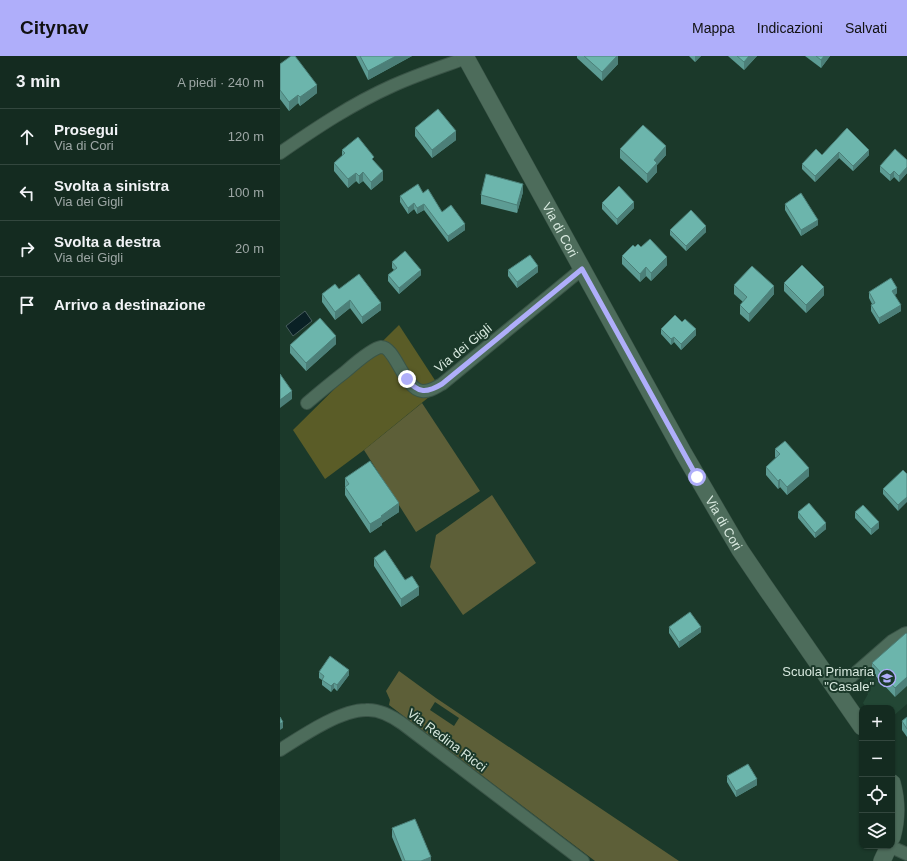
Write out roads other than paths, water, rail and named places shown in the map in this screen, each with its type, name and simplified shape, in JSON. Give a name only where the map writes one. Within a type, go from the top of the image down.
[{"type":"main road","name":"Via di Cori","points":[[466,57],[582,269],[730,533],[859,723]]},
{"type":"main road","points":[[895,799],[895,826]]},
{"type":"main road","points":[[882,861],[888,849]]},
{"type":"street","points":[[280,153],[331,118],[362,100],[406,80],[466,57]]},
{"type":"street","name":"Via dei Gigli","points":[[307,403],[362,358],[382,347],[390,352],[407,379],[415,388],[423,391],[436,388],[582,269]]},
{"type":"street","points":[[836,690],[892,641],[907,633]]},
{"type":"street","name":"Via Redina Ricci","points":[[280,750],[322,724],[355,711],[368,710],[387,714],[403,724],[583,861]]},
{"type":"street","points":[[895,849],[907,854]]},
{"type":"water","points":[[305,311],[312,321],[293,336],[286,326]]},
{"type":"place","name":"Scuola Primaria \"Casale\"","points":[[887,678]]}]
